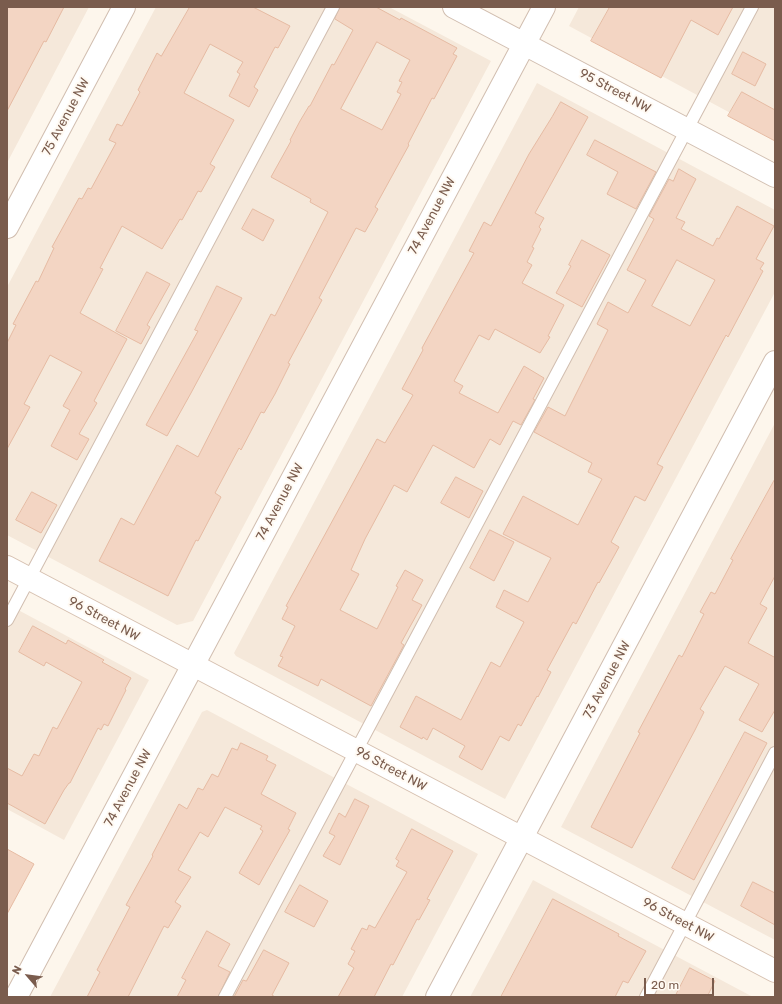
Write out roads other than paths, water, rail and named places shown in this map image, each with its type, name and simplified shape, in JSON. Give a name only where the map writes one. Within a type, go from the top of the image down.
[{"type":"street","name":"75 Avenue NW","points":[[7,228],[124,7]]},
{"type":"street","name":"95 Street NW","points":[[454,7],[775,176]]},
{"type":"street","name":"74 Avenue NW","points":[[16,997],[544,7]]},
{"type":"street","name":"73 Avenue NW","points":[[437,997],[775,362]]},
{"type":"street","name":"96 Street NW","points":[[7,568],[775,971]]},
{"type":"lane","points":[[7,620],[333,7]]},
{"type":"lane","points":[[225,997],[752,7]]},
{"type":"lane","points":[[646,997],[775,753]]}]
